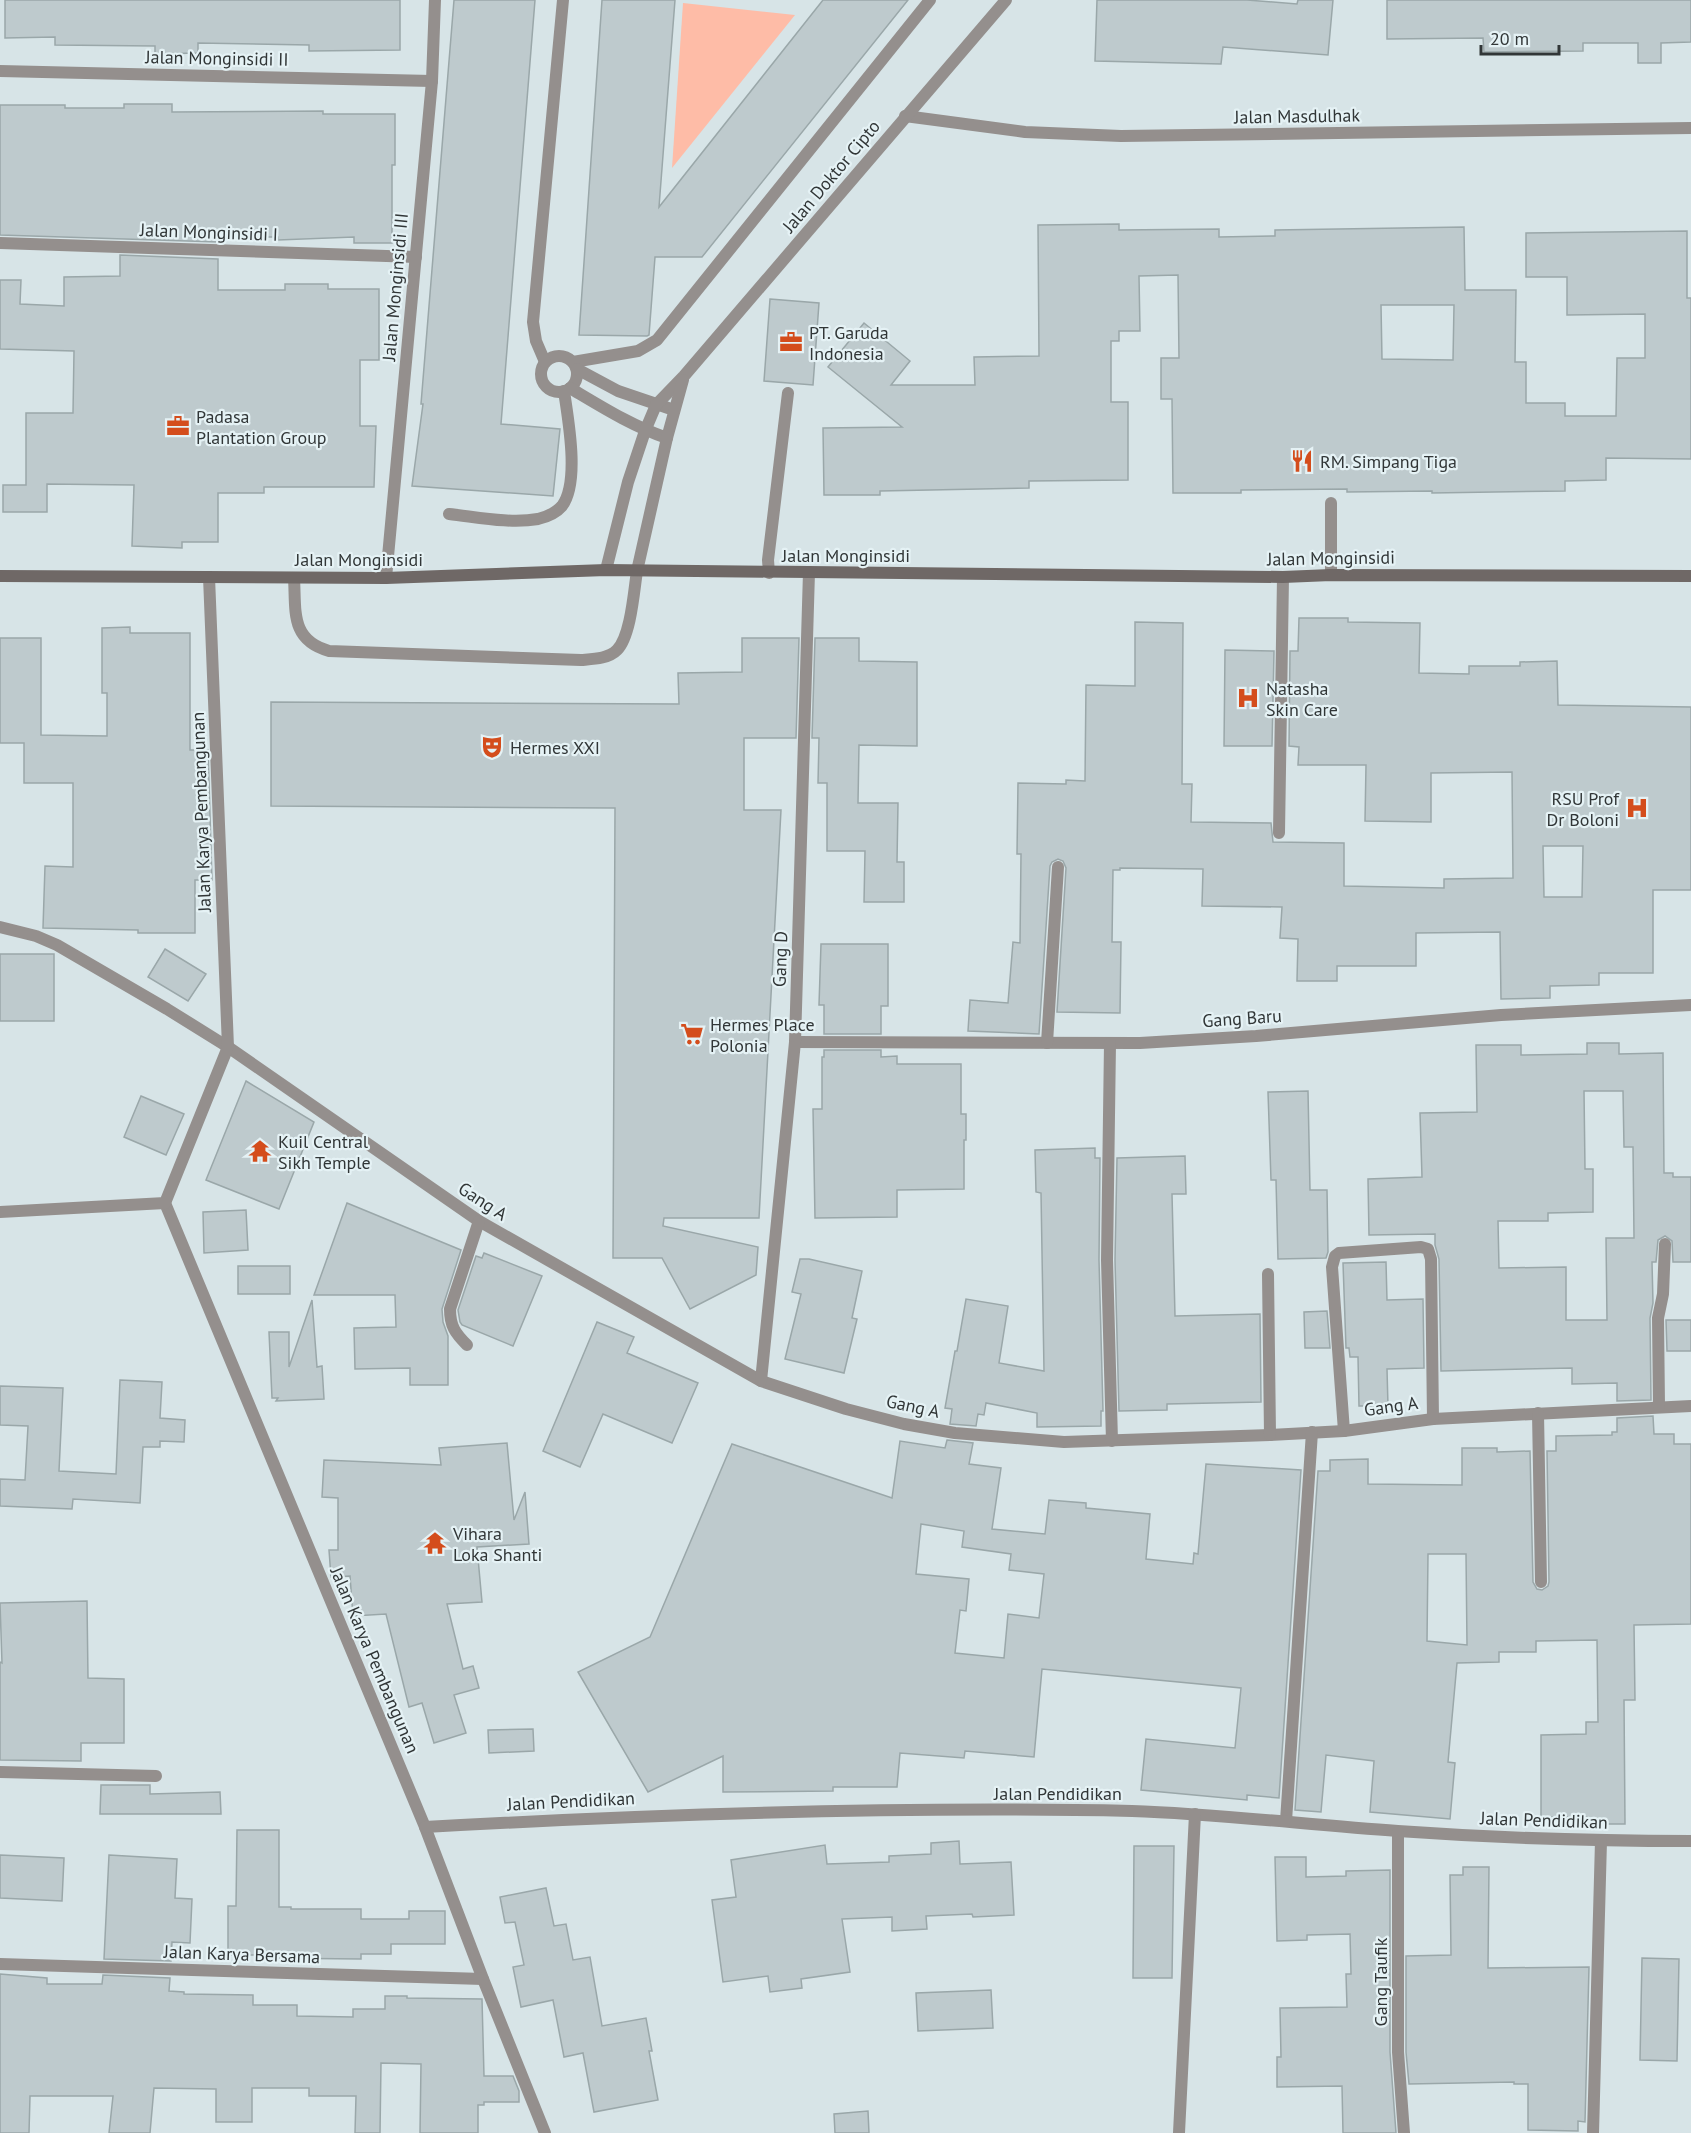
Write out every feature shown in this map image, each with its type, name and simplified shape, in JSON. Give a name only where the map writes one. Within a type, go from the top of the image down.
[{"type":"main road","name":"Jalan Monginsidi","points":[[0,576],[386,578],[606,570],[1283,577],[1331,575],[1691,576]]},
{"type":"street","name":"Jalan Monginsidi III","points":[[386,578],[432,81],[435,0]]},
{"type":"street","points":[[563,0],[534,322],[536,341],[545,362],[541,376],[545,385],[553,391],[567,390],[645,430],[667,438]]},
{"type":"street","points":[[575,366],[638,351],[657,340],[930,0]]},
{"type":"street","name":"Jalan Doktor Cipto","points":[[606,570],[628,482],[656,405],[684,376],[1006,0]]},
{"type":"street","name":"Jalan Monginsidi II","points":[[0,71],[432,81]]},
{"type":"street","name":"Jalan Masdulhak","points":[[905,116],[1025,132],[1121,136],[1691,128]]},
{"type":"street","name":"Jalan Monginsidi I","points":[[0,243],[416,257]]},
{"type":"street","points":[[545,362],[564,356],[575,366],[618,391],[674,410]]},
{"type":"street","points":[[449,514],[509,520],[537,519],[556,511],[562,505],[569,487],[570,469],[567,390],[576,380],[575,366]]},
{"type":"street","name":"Jalan Doktor Cipto","points":[[294,578],[297,621],[300,630],[309,643],[329,651],[581,660],[609,656],[618,649],[624,639],[667,438],[684,376]]},
{"type":"street","points":[[769,573],[768,560],[789,393]]},
{"type":"street","points":[[1331,503],[1331,575]]},
{"type":"street","name":"Gang D","points":[[761,1381],[795,1042],[809,572]]},
{"type":"street","name":"Jalan Karya Pembangunan","points":[[209,577],[228,1047]]},
{"type":"street","points":[[1279,833],[1283,577]]},
{"type":"street","points":[[1047,1043],[1058,867]]},
{"type":"street","name":"Gang A","points":[[0,927],[36,936],[57,945],[167,1009],[228,1047],[479,1221],[761,1381],[846,1409],[904,1424],[955,1433],[1064,1442],[1112,1442],[1270,1436],[1344,1431],[1433,1419],[1691,1406]]},
{"type":"street","name":"Gang Baru","points":[[795,1042],[1140,1043],[1256,1036],[1501,1015],[1691,1005]]},
{"type":"street","points":[[1110,1043],[1107,1260],[1112,1442]]},
{"type":"street","points":[[0,1212],[165,1203],[228,1047]]},
{"type":"street","name":"Jalan Karya Pembangunan","points":[[165,1203],[425,1827],[545,2133]]},
{"type":"street","points":[[466,1345],[453,1331],[450,1309],[479,1221]]},
{"type":"street","points":[[1659,1406],[1658,1325],[1665,1244]]},
{"type":"street","points":[[1344,1431],[1332,1267],[1335,1256],[1339,1253],[1421,1247],[1428,1249],[1431,1259],[1433,1419]]},
{"type":"street","points":[[1268,1274],[1270,1436]]},
{"type":"street","points":[[1538,1413],[1541,1582]]},
{"type":"street","points":[[1286,1821],[1312,1432]]},
{"type":"street","points":[[0,1772],[156,1776]]},
{"type":"street","name":"Jalan Pendidikan","points":[[425,1827],[638,1815],[968,1810],[1132,1811],[1286,1821],[1398,1832],[1601,1841],[1691,1841]]},
{"type":"street","points":[[1179,2133],[1195,1814]]},
{"type":"street","name":"Gang Taufik","points":[[1398,1832],[1398,2052],[1404,2133]]},
{"type":"street","points":[[1593,2133],[1601,1841]]},
{"type":"street","name":"Jalan Karya Bersama","points":[[0,1964],[483,1979]]},
{"type":"shaded area","points":[[683,3],[795,15],[672,168]]},
{"type":"building","points":[[5,0],[400,0],[400,50],[309,51],[309,45],[198,43],[198,53],[155,54],[155,46],[55,45],[55,37],[5,38]]},
{"type":"building","points":[[454,0],[535,0],[501,424],[560,429],[553,496],[412,486],[423,404],[421,404]]},
{"type":"building","points":[[602,0],[675,0],[659,207],[823,0],[908,0],[702,257],[655,257],[649,335],[647,336],[579,335]]},
{"type":"building","points":[[1097,0],[1247,0],[1297,4],[1298,0],[1333,0],[1328,55],[1223,47],[1221,64],[1095,61]]},
{"type":"building","points":[[1387,0],[1691,0],[1691,42],[1661,43],[1661,63],[1638,63],[1638,43],[1583,43],[1583,51],[1484,52],[1483,38],[1387,39]]},
{"type":"building","points":[[124,104],[172,104],[172,112],[323,111],[323,114],[395,114],[395,165],[392,165],[392,243],[354,243],[354,237],[278,240],[278,237],[218,237],[218,242],[0,235],[0,105],[124,108]]},
{"type":"building","points":[[1119,224],[1119,230],[1219,229],[1219,237],[1275,236],[1275,230],[1464,227],[1465,290],[1516,290],[1515,362],[1526,362],[1526,403],[1565,403],[1565,416],[1616,416],[1617,358],[1645,358],[1645,314],[1567,315],[1567,277],[1526,277],[1526,233],[1687,231],[1687,298],[1691,298],[1691,459],[1606,458],[1606,480],[1565,481],[1565,491],[1432,493],[1432,491],[1347,492],[1347,489],[1173,493],[1172,399],[1161,399],[1161,358],[1179,358],[1178,275],[1139,276],[1140,331],[1119,331],[1119,341],[1111,341],[1111,402],[1128,402],[1128,480],[1029,481],[1029,488],[880,491],[880,495],[824,495],[823,428],[902,427],[828,367],[864,323],[910,361],[891,385],[975,385],[974,357],[1039,356],[1038,225]],"holes":[[[1381,305],[1454,305],[1453,360],[1382,359]]]},
{"type":"building","points":[[120,255],[218,259],[218,290],[285,290],[285,284],[328,284],[328,289],[379,289],[379,360],[360,360],[360,426],[376,426],[374,487],[264,487],[264,493],[218,493],[218,542],[182,542],[182,548],[132,546],[134,485],[47,484],[47,512],[3,512],[3,485],[26,485],[26,413],[73,413],[74,351],[0,349],[0,280],[21,280],[20,304],[64,306],[64,277],[120,276]]},
{"type":"building","name":"PT. Garuda Indonesia","points":[[770,299],[819,303],[813,385],[764,381]]},
{"type":"building","points":[[1299,618],[1348,618],[1348,622],[1420,623],[1419,673],[1469,674],[1469,666],[1520,666],[1520,662],[1557,661],[1558,705],[1691,707],[1691,890],[1653,890],[1653,973],[1599,973],[1599,985],[1550,986],[1550,998],[1501,999],[1500,932],[1416,933],[1416,966],[1337,966],[1337,981],[1297,981],[1298,939],[1280,938],[1282,907],[1202,906],[1203,869],[1120,868],[1120,870],[1113,870],[1112,942],[1121,942],[1120,1013],[1057,1012],[1066,868],[1063,861],[1058,859],[1050,866],[1039,1034],[968,1031],[970,1000],[1008,1003],[1013,942],[1020,943],[1021,854],[1017,854],[1018,783],[1066,784],[1066,780],[1085,781],[1086,685],[1135,686],[1135,622],[1183,623],[1182,784],[1192,784],[1191,822],[1271,823],[1273,842],[1344,843],[1344,886],[1444,888],[1444,879],[1513,878],[1512,772],[1431,773],[1431,822],[1365,821],[1366,765],[1298,765],[1299,747],[1289,746],[1290,651],[1298,651]],"holes":[[[1543,846],[1583,846],[1582,897],[1544,897]]]},
{"type":"building","points":[[130,627],[130,633],[190,633],[190,750],[208,750],[212,880],[195,880],[195,933],[138,933],[138,930],[43,928],[45,866],[73,867],[73,783],[24,783],[24,743],[0,743],[0,638],[41,638],[41,735],[107,736],[107,693],[102,693],[102,628]]},
{"type":"building","name":"Hermes Place Polonia","points":[[742,638],[799,638],[796,738],[744,738],[744,810],[781,810],[759,1218],[664,1218],[663,1226],[758,1247],[756,1275],[690,1309],[662,1258],[613,1258],[615,808],[271,806],[271,702],[679,704],[678,673],[742,672]]},
{"type":"building","points":[[815,638],[859,638],[859,661],[917,662],[917,746],[859,745],[858,803],[898,803],[897,862],[904,862],[904,902],[864,902],[865,851],[827,851],[827,783],[818,783],[819,738],[812,738]]},
{"type":"building","name":"Natasha Skin Care","points":[[1225,650],[1274,651],[1272,746],[1224,746]]},
{"type":"building","points":[[821,944],[888,944],[888,1006],[881,1006],[881,1034],[824,1034],[824,1005],[819,1005]]},
{"type":"building","points":[[165,949],[206,974],[188,1001],[148,977]]},
{"type":"building","points":[[0,954],[54,954],[54,1021],[0,1021]]},
{"type":"building","points":[[1587,1043],[1619,1043],[1619,1054],[1663,1053],[1664,1173],[1673,1173],[1673,1177],[1691,1177],[1691,1262],[1673,1262],[1672,1241],[1665,1236],[1658,1240],[1656,1262],[1652,1262],[1651,1400],[1617,1401],[1617,1383],[1572,1384],[1572,1368],[1441,1371],[1439,1259],[1435,1234],[1369,1235],[1368,1179],[1422,1177],[1420,1113],[1477,1112],[1476,1045],[1521,1045],[1521,1055],[1587,1054]],"holes":[[[1584,1091],[1623,1091],[1624,1147],[1633,1147],[1634,1238],[1606,1238],[1607,1320],[1566,1320],[1566,1267],[1499,1268],[1498,1221],[1548,1221],[1548,1213],[1593,1212],[1593,1169],[1585,1169]]]},
{"type":"building","points":[[824,1050],[881,1050],[881,1057],[897,1056],[897,1064],[961,1064],[961,1114],[966,1114],[964,1189],[897,1190],[897,1217],[815,1218],[813,1109],[822,1109]]},
{"type":"building","name":"Kuil Central Sikh Temple","points":[[246,1081],[314,1122],[279,1209],[206,1180]]},
{"type":"building","points":[[1308,1091],[1310,1190],[1327,1190],[1328,1252],[1326,1258],[1278,1259],[1276,1180],[1271,1180],[1268,1092]]},
{"type":"building","points":[[141,1096],[184,1114],[166,1155],[124,1137]]},
{"type":"building","points":[[1095,1148],[1095,1158],[1100,1158],[1099,1260],[1103,1411],[1101,1411],[1101,1426],[1037,1427],[1037,1413],[986,1403],[984,1415],[978,1414],[976,1426],[950,1424],[952,1409],[945,1408],[966,1299],[1008,1306],[999,1363],[1044,1371],[1041,1193],[1036,1192],[1035,1150]]},
{"type":"building","points":[[1185,1156],[1186,1194],[1172,1194],[1175,1316],[1260,1314],[1261,1402],[1167,1404],[1167,1410],[1119,1411],[1115,1260],[1117,1158]]},
{"type":"building","points":[[347,1203],[461,1250],[442,1309],[443,1322],[448,1336],[448,1385],[410,1385],[410,1368],[355,1369],[354,1328],[396,1327],[395,1295],[314,1295]]},
{"type":"building","points":[[246,1210],[248,1250],[204,1253],[203,1212]]},
{"type":"building","points":[[484,1253],[542,1276],[513,1346],[462,1325],[460,1322],[458,1310],[476,1256],[482,1258]]},
{"type":"building","points":[[800,1259],[862,1271],[852,1318],[857,1319],[844,1373],[785,1359],[801,1294],[792,1292]]},
{"type":"building","points":[[1386,1262],[1387,1300],[1423,1299],[1424,1368],[1387,1369],[1388,1406],[1359,1406],[1358,1357],[1350,1357],[1349,1348],[1346,1348],[1343,1263]]},
{"type":"building","points":[[238,1266],[290,1266],[290,1294],[238,1294]]},
{"type":"building","points":[[312,1300],[317,1367],[322,1366],[324,1399],[276,1401],[278,1398],[272,1398],[269,1332],[289,1332],[289,1367]]},
{"type":"building","points":[[1327,1311],[1330,1348],[1305,1348],[1304,1312]]},
{"type":"building","points":[[1666,1320],[1691,1320],[1691,1351],[1667,1351]]},
{"type":"building","points":[[597,1322],[634,1337],[627,1353],[698,1383],[672,1443],[603,1414],[580,1467],[543,1451]]},
{"type":"building","points":[[120,1380],[162,1382],[160,1418],[185,1420],[184,1442],[160,1441],[160,1447],[143,1447],[140,1503],[73,1499],[72,1509],[0,1506],[0,1479],[25,1480],[28,1426],[0,1425],[0,1386],[63,1388],[59,1471],[116,1474]]},
{"type":"building","points":[[1653,1416],[1654,1434],[1674,1434],[1674,1444],[1691,1444],[1691,1624],[1634,1625],[1635,1700],[1624,1700],[1625,1824],[1587,1824],[1587,1817],[1541,1817],[1541,1735],[1586,1734],[1586,1722],[1598,1722],[1597,1640],[1536,1641],[1536,1652],[1499,1652],[1499,1662],[1457,1663],[1448,1762],[1455,1763],[1450,1819],[1370,1812],[1374,1761],[1326,1755],[1321,1812],[1295,1810],[1318,1471],[1330,1471],[1330,1460],[1368,1459],[1368,1484],[1462,1485],[1462,1448],[1497,1448],[1497,1452],[1530,1451],[1533,1582],[1537,1589],[1542,1590],[1548,1586],[1549,1582],[1547,1451],[1556,1451],[1556,1436],[1612,1435],[1612,1432],[1617,1432],[1617,1418]],"holes":[[[1428,1554],[1466,1554],[1467,1645],[1427,1641]]]},
{"type":"building","points":[[947,1440],[973,1443],[969,1464],[1001,1468],[992,1529],[1045,1534],[1049,1500],[1086,1503],[1086,1508],[1150,1514],[1146,1559],[1193,1564],[1194,1553],[1198,1554],[1206,1464],[1301,1470],[1279,1798],[1247,1795],[1247,1800],[1141,1790],[1146,1739],[1235,1748],[1241,1688],[1042,1669],[1034,1757],[965,1751],[964,1758],[900,1753],[897,1787],[833,1787],[833,1791],[723,1792],[723,1756],[648,1792],[578,1672],[650,1637],[732,1444],[892,1498],[900,1441],[945,1448]],"holes":[[[921,1524],[964,1531],[962,1547],[1011,1554],[1009,1570],[1044,1574],[1039,1618],[1008,1614],[1004,1658],[955,1653],[960,1610],[966,1611],[969,1579],[916,1574]]]},
{"type":"building","points":[[507,1443],[514,1520],[525,1492],[529,1544],[477,1547],[482,1602],[447,1604],[463,1669],[473,1666],[479,1688],[454,1695],[466,1733],[434,1743],[422,1703],[409,1707],[386,1614],[353,1616],[350,1576],[331,1577],[329,1550],[338,1550],[338,1498],[322,1497],[324,1460],[441,1465],[439,1448]]},
{"type":"building","points":[[87,1601],[88,1678],[124,1679],[124,1743],[81,1743],[81,1761],[0,1760],[0,1662],[2,1663],[0,1603]]},
{"type":"building","points":[[533,1729],[534,1751],[489,1753],[488,1730]]},
{"type":"building","points":[[101,1785],[150,1785],[150,1794],[220,1792],[221,1814],[100,1814]]},
{"type":"building","points":[[237,1830],[279,1830],[279,1907],[361,1909],[361,1919],[409,1919],[409,1911],[445,1911],[445,1944],[391,1944],[391,1954],[361,1954],[361,1959],[264,1958],[264,1955],[228,1955],[228,1906],[236,1906]]},
{"type":"building","points":[[959,1841],[960,1864],[1011,1862],[1014,1915],[926,1916],[927,1929],[892,1931],[892,1917],[842,1919],[850,1972],[801,1979],[802,1988],[770,1992],[768,1976],[723,1982],[712,1900],[736,1897],[731,1860],[825,1845],[827,1864],[889,1862],[889,1856],[931,1854],[931,1843]]},
{"type":"building","points":[[1134,1846],[1174,1846],[1172,1978],[1133,1978]]},
{"type":"building","points":[[0,1855],[64,1858],[62,1901],[0,1898]]},
{"type":"building","points":[[109,1855],[177,1859],[175,1898],[192,1899],[190,1943],[172,1942],[171,1961],[104,1959]]},
{"type":"building","points":[[1275,1857],[1306,1857],[1306,1877],[1346,1876],[1346,1871],[1390,1870],[1390,2052],[1396,2133],[1343,2133],[1342,2086],[1277,2087],[1277,2057],[1281,2057],[1280,2008],[1347,2007],[1346,1974],[1351,1974],[1350,1934],[1307,1935],[1307,1940],[1277,1941]]},
{"type":"building","points":[[1463,1867],[1489,1867],[1488,1968],[1589,1967],[1585,2122],[1578,2121],[1578,2131],[1528,2130],[1528,2084],[1514,2084],[1514,2082],[1409,2084],[1406,2052],[1406,1956],[1451,1955],[1450,1875],[1463,1875]]},
{"type":"building","points":[[546,1888],[554,1926],[566,1924],[573,1960],[590,1957],[602,2026],[646,2018],[652,2051],[649,2051],[658,2100],[594,2112],[583,2053],[564,2057],[553,2000],[521,2007],[513,1967],[524,1965],[515,1922],[505,1923],[500,1897]]},
{"type":"building","points":[[1642,1958],[1679,1959],[1677,2061],[1640,2060]]},
{"type":"building","points":[[0,1974],[47,1978],[47,1984],[102,1984],[103,1975],[170,1978],[169,1991],[184,1992],[184,1994],[253,1995],[253,2005],[297,2005],[297,2016],[353,2017],[353,2009],[385,2009],[385,1996],[482,1999],[484,2076],[513,2076],[519,2091],[519,2102],[484,2102],[484,2105],[478,2105],[478,2133],[420,2133],[421,2064],[381,2063],[380,2133],[355,2133],[356,2096],[309,2096],[309,2088],[252,2088],[252,2122],[216,2122],[216,2089],[154,2088],[150,2133],[109,2133],[113,2096],[30,2096],[29,2133],[0,2133]]},
{"type":"building","points":[[991,1990],[993,2028],[918,2031],[916,1993]]},
{"type":"building","points":[[868,2111],[869,2133],[835,2133],[834,2114]]},
{"type":"place","name":"PT. Garuda Indonesia","points":[[791,342]]},
{"type":"place","name":"Padasa Plantation Group","points":[[178,426]]},
{"type":"place","name":"RM. Simpang Tiga","points":[[1302,461]]},
{"type":"place","name":"Natasha Skin Care","points":[[1248,698]]},
{"type":"place","name":"Hermes XXI","points":[[492,747]]},
{"type":"place","name":"RSU Prof Dr Boloni","points":[[1637,808]]},
{"type":"place","name":"Hermes Place Polonia","points":[[692,1034]]},
{"type":"place","name":"Kuil Central Sikh Temple","points":[[260,1151]]},
{"type":"place","name":"Vihara Loka Shanti","points":[[435,1543]]}]
